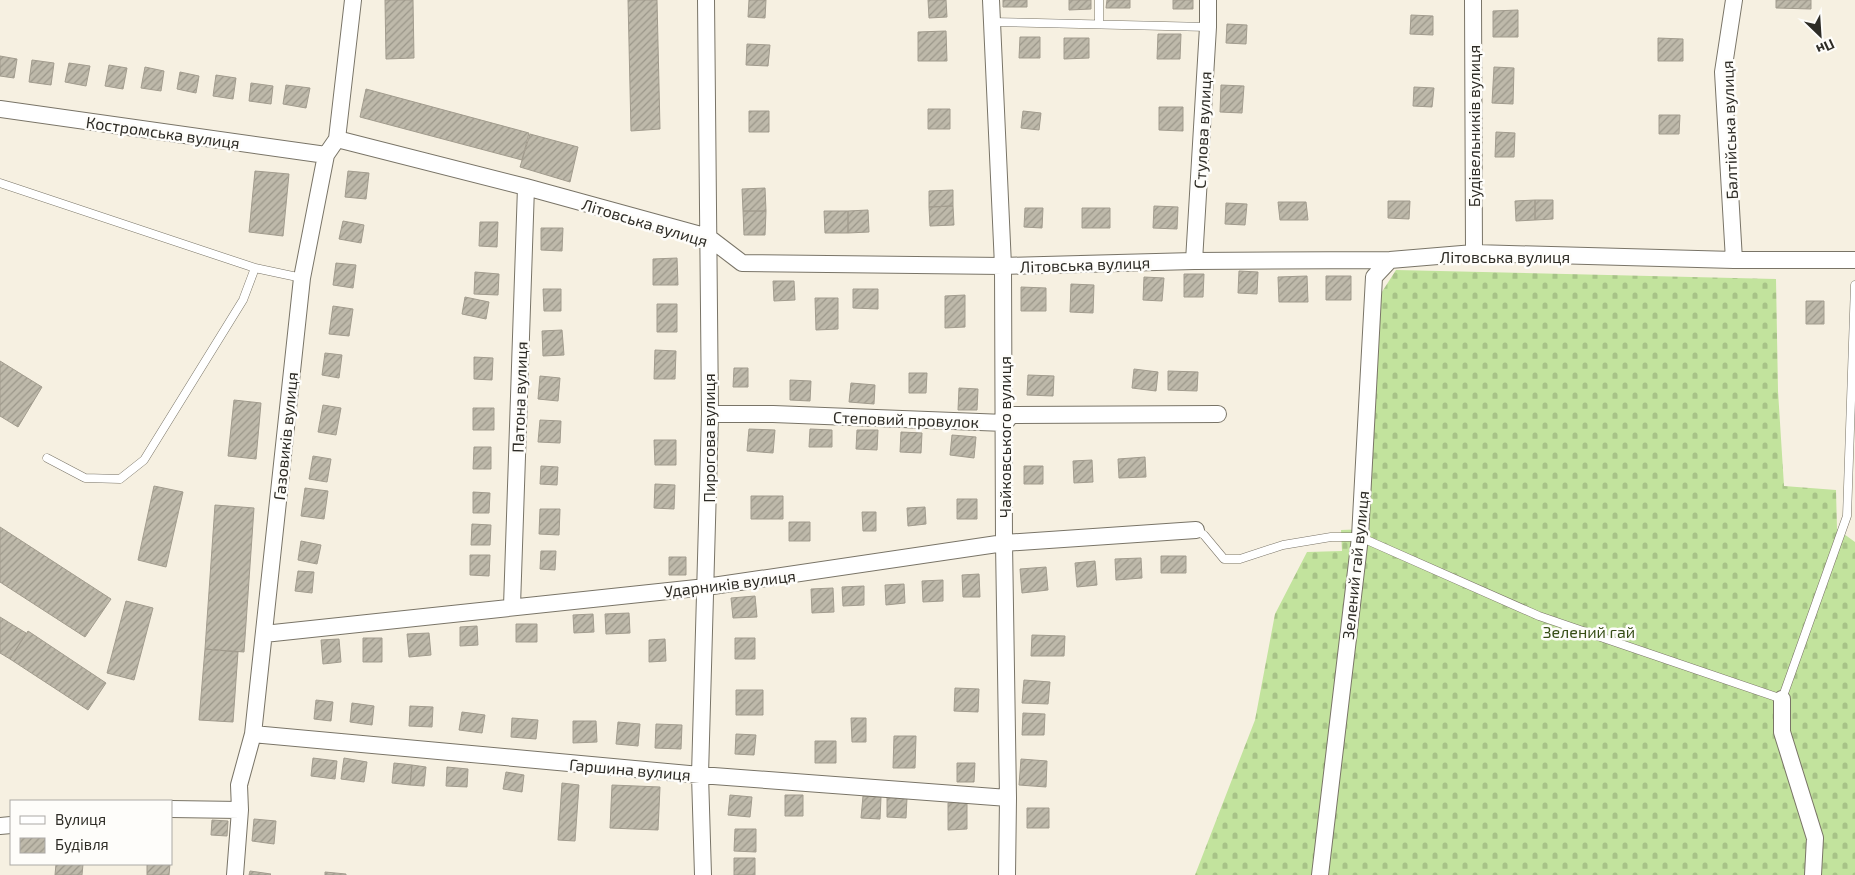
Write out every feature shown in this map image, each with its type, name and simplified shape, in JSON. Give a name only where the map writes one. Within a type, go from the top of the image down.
[{"type":"street","name":"Газовиків вулиця","points":[[235,875],[240,810],[239,785],[253,734],[302,278],[326,155],[337,139],[353,0]]},
{"type":"street","name":"Пирогова вулиця","points":[[703,875],[700,775],[710,414],[706,0]]},
{"type":"street","name":"Чайковського вулиця","points":[[991,0],[1003,266],[1004,543],[1008,798],[1007,875]]},
{"type":"street","name":"Стулова вулиця","points":[[1194,261],[1208,0]]},
{"type":"street","name":"Будівельників вулиця","points":[[1473,0],[1474,253]]},
{"type":"street","name":"Балтійська вулиця","points":[[1734,0],[1723,72],[1734,260]]},
{"type":"street","name":"Костромська вулиця","points":[[0,109],[326,155]]},
{"type":"street","name":"Літовська вулиця","points":[[337,139],[526,187],[708,237],[742,262],[1003,266],[1194,261],[1390,260],[1474,253],[1734,260],[1855,260]]},
{"type":"street","name":"Патона вулиця","points":[[512,606],[526,187]]},
{"type":"street","name":"Зелений гай вулиця","points":[[1320,875],[1360,537],[1374,277],[1390,260]]},
{"type":"street","name":"Степовий провулок","points":[[710,414],[773,414],[1005,423],[1011,415],[1218,414]]},
{"type":"street","name":"Ударників вулиця","points":[[264,634],[512,606],[706,587],[1004,543],[1196,530]]},
{"type":"street","points":[[1782,699],[1782,732],[1814,838],[1813,875]]},
{"type":"street","name":"Гаршина вулиця","points":[[253,734],[700,775],[1008,798]]},
{"type":"street","points":[[172,809],[240,810]]},
{"type":"lane","points":[[1099,0],[1099,24]]},
{"type":"lane","points":[[992,22],[1208,27]]},
{"type":"lane","points":[[0,183],[256,268],[302,278]]},
{"type":"lane","points":[[47,458],[85,478],[120,478],[144,460],[243,300],[256,268]]},
{"type":"lane","points":[[1196,530],[1204,536],[1224,559],[1240,560],[1283,545],[1331,537],[1360,537],[1539,616],[1782,699],[1847,516],[1855,285]]},
{"type":"green space","name":"Зелений гай","points":[[1396,270],[1776,279],[1778,391],[1784,486],[1836,490],[1837,529],[1855,542],[1855,875],[1195,875],[1255,720],[1275,614],[1307,552],[1342,551],[1341,530],[1368,529],[1378,298]]},
{"type":"building","points":[[385,0],[413,0],[414,58],[386,59]]},
{"type":"building","points":[[628,0],[657,0],[660,129],[631,131]]},
{"type":"building","points":[[749,0],[766,0],[765,18],[748,17]]},
{"type":"building","points":[[928,0],[946,0],[947,17],[929,18]]},
{"type":"building","points":[[1003,0],[1027,0],[1027,7],[1003,7]]},
{"type":"building","points":[[1069,0],[1091,0],[1091,9],[1069,10]]},
{"type":"building","points":[[1107,0],[1130,0],[1130,8],[1106,8]]},
{"type":"building","points":[[1173,0],[1193,0],[1193,9],[1173,9]]},
{"type":"building","points":[[1776,0],[1811,0],[1811,9],[1776,8]]},
{"type":"building","points":[[1518,10],[1518,37],[1493,37],[1493,11]]},
{"type":"building","points":[[1411,15],[1433,16],[1433,35],[1410,34]]},
{"type":"building","points":[[1227,24],[1247,25],[1246,44],[1226,43]]},
{"type":"building","points":[[946,31],[947,61],[918,61],[918,32]]},
{"type":"building","points":[[1158,34],[1181,34],[1180,59],[1157,59]]},
{"type":"building","points":[[1020,37],[1040,37],[1040,58],[1019,58]]},
{"type":"building","points":[[1064,38],[1089,38],[1089,58],[1064,59]]},
{"type":"building","points":[[1658,38],[1683,39],[1683,61],[1658,61]]},
{"type":"building","points":[[747,44],[770,45],[768,66],[746,65]]},
{"type":"building","points":[[0,56],[17,59],[14,78],[0,76]]},
{"type":"building","points":[[32,60],[54,63],[51,85],[29,82]]},
{"type":"building","points":[[69,63],[90,66],[86,86],[65,82]]},
{"type":"building","points":[[109,65],[127,68],[123,89],[105,86]]},
{"type":"building","points":[[145,67],[164,71],[161,91],[141,88]]},
{"type":"building","points":[[1494,67],[1514,68],[1513,104],[1492,103]]},
{"type":"building","points":[[180,72],[199,76],[196,93],[177,89]]},
{"type":"building","points":[[216,75],[236,78],[233,99],[213,96]]},
{"type":"building","points":[[251,83],[273,86],[271,104],[249,101]]},
{"type":"building","points":[[286,85],[310,88],[306,108],[283,104]]},
{"type":"building","points":[[1221,85],[1244,86],[1242,113],[1220,112]]},
{"type":"building","points":[[1414,87],[1434,88],[1432,107],[1413,106]]},
{"type":"building","points":[[366,89],[529,133],[522,160],[360,117]]},
{"type":"building","points":[[1159,107],[1183,107],[1183,131],[1159,130]]},
{"type":"building","points":[[928,109],[950,109],[950,129],[928,129]]},
{"type":"building","points":[[749,111],[769,111],[769,132],[749,132]]},
{"type":"building","points":[[1023,111],[1041,113],[1039,130],[1021,128]]},
{"type":"building","points":[[1659,115],[1680,115],[1679,134],[1659,134]]},
{"type":"building","points":[[1496,132],[1515,133],[1514,157],[1495,157]]},
{"type":"building","points":[[530,134],[578,147],[570,182],[520,167]]},
{"type":"building","points":[[255,171],[289,174],[283,236],[249,232]]},
{"type":"building","points":[[348,171],[369,173],[366,199],[345,197]]},
{"type":"building","points":[[765,188],[766,211],[743,211],[742,189]]},
{"type":"building","points":[[953,190],[953,206],[929,207],[929,191]]},
{"type":"building","points":[[1535,200],[1535,220],[1516,221],[1515,201]]},
{"type":"building","points":[[1535,200],[1553,200],[1553,219],[1535,220]]},
{"type":"building","points":[[1388,201],[1410,201],[1409,219],[1388,218]]},
{"type":"building","points":[[1278,202],[1306,202],[1308,220],[1280,220]]},
{"type":"building","points":[[1226,203],[1247,204],[1245,225],[1225,224]]},
{"type":"building","points":[[953,206],[954,225],[930,226],[929,207]]},
{"type":"building","points":[[1154,206],[1178,207],[1177,229],[1153,228]]},
{"type":"building","points":[[1025,208],[1043,208],[1042,228],[1024,227]]},
{"type":"building","points":[[1082,208],[1110,208],[1110,228],[1082,228]]},
{"type":"building","points":[[868,210],[869,232],[848,233],[848,211]]},
{"type":"building","points":[[743,211],[766,211],[765,235],[744,235]]},
{"type":"building","points":[[824,211],[848,211],[848,233],[825,233]]},
{"type":"building","points":[[343,221],[364,225],[361,243],[339,239]]},
{"type":"building","points":[[480,222],[498,222],[497,247],[479,246]]},
{"type":"building","points":[[541,228],[563,228],[562,251],[541,250]]},
{"type":"building","points":[[677,258],[678,285],[653,285],[653,259]]},
{"type":"building","points":[[336,263],[356,265],[353,288],[333,285]]},
{"type":"building","points":[[1239,271],[1258,272],[1257,294],[1238,293]]},
{"type":"building","points":[[475,272],[499,274],[498,295],[474,294]]},
{"type":"building","points":[[1184,274],[1204,274],[1203,297],[1184,297]]},
{"type":"building","points":[[1307,276],[1308,302],[1279,302],[1278,277]]},
{"type":"building","points":[[1326,276],[1351,276],[1351,300],[1326,300]]},
{"type":"building","points":[[1144,277],[1164,278],[1162,301],[1143,300]]},
{"type":"building","points":[[773,281],[794,281],[795,300],[774,301]]},
{"type":"building","points":[[1071,284],[1094,285],[1093,313],[1070,312]]},
{"type":"building","points":[[1021,287],[1046,288],[1046,311],[1021,311]]},
{"type":"building","points":[[543,289],[561,289],[561,311],[544,311]]},
{"type":"building","points":[[853,289],[878,289],[878,309],[853,308]]},
{"type":"building","points":[[965,295],[965,327],[945,328],[945,296]]},
{"type":"building","points":[[465,297],[489,302],[486,319],[462,314]]},
{"type":"building","points":[[815,298],[838,298],[838,329],[816,330]]},
{"type":"building","points":[[1806,301],[1824,301],[1824,324],[1806,324]]},
{"type":"building","points":[[657,304],[677,304],[677,332],[657,332]]},
{"type":"building","points":[[333,306],[353,309],[349,336],[329,334]]},
{"type":"building","points":[[562,330],[564,355],[543,356],[542,331]]},
{"type":"building","points":[[655,350],[676,351],[675,379],[654,379]]},
{"type":"building","points":[[325,353],[342,355],[339,378],[322,375]]},
{"type":"building","points":[[474,357],[493,358],[492,380],[474,379]]},
{"type":"building","points":[[0,361],[42,387],[18,427],[0,416]]},
{"type":"building","points":[[734,368],[748,368],[748,387],[733,387]]},
{"type":"building","points":[[1134,369],[1158,372],[1156,391],[1132,388]]},
{"type":"building","points":[[1168,371],[1198,372],[1197,391],[1168,390]]},
{"type":"building","points":[[909,373],[927,373],[926,393],[909,393]]},
{"type":"building","points":[[1028,375],[1054,376],[1053,396],[1027,395]]},
{"type":"building","points":[[540,376],[560,378],[558,401],[538,399]]},
{"type":"building","points":[[790,380],[811,381],[810,401],[790,400]]},
{"type":"building","points":[[851,383],[875,385],[874,404],[849,402]]},
{"type":"building","points":[[959,388],[978,389],[977,410],[958,410]]},
{"type":"building","points":[[234,400],[261,403],[256,459],[228,456]]},
{"type":"building","points":[[323,405],[341,408],[336,435],[318,432]]},
{"type":"building","points":[[473,408],[494,408],[494,430],[473,430]]},
{"type":"building","points":[[540,420],[561,421],[560,443],[538,442]]},
{"type":"building","points":[[749,429],[775,430],[773,453],[747,451]]},
{"type":"building","points":[[810,429],[832,430],[832,447],[809,447]]},
{"type":"building","points":[[857,430],[878,430],[877,450],[856,449]]},
{"type":"building","points":[[901,432],[922,433],[921,453],[900,452]]},
{"type":"building","points":[[952,435],[976,437],[974,458],[950,455]]},
{"type":"building","points":[[654,440],[676,440],[676,465],[655,465]]},
{"type":"building","points":[[474,447],[491,447],[491,469],[473,469]]},
{"type":"building","points":[[313,456],[331,459],[327,482],[309,479]]},
{"type":"building","points":[[1145,457],[1146,477],[1119,478],[1118,459]]},
{"type":"building","points":[[1092,460],[1093,482],[1074,483],[1073,461]]},
{"type":"building","points":[[541,466],[558,467],[557,485],[540,484]]},
{"type":"building","points":[[1024,466],[1043,466],[1043,484],[1024,484]]},
{"type":"building","points":[[655,484],[675,485],[674,509],[654,508]]},
{"type":"building","points":[[154,486],[183,492],[166,567],[138,560]]},
{"type":"building","points":[[305,488],[328,491],[324,519],[301,516]]},
{"type":"building","points":[[473,492],[490,493],[489,513],[473,513]]},
{"type":"building","points":[[751,496],[783,496],[783,519],[751,519]]},
{"type":"building","points":[[957,499],[977,499],[977,519],[957,519]]},
{"type":"building","points":[[215,505],[254,508],[244,652],[205,649]]},
{"type":"building","points":[[925,507],[926,524],[908,526],[907,508]]},
{"type":"building","points":[[540,509],[560,509],[559,535],[539,534]]},
{"type":"building","points":[[862,512],[876,512],[876,531],[863,531]]},
{"type":"building","points":[[789,522],[810,522],[810,541],[789,541]]},
{"type":"building","points":[[472,524],[491,525],[490,545],[471,545]]},
{"type":"building","points":[[0,527],[111,599],[85,637],[0,582]]},
{"type":"building","points":[[301,541],[321,545],[317,564],[298,560]]},
{"type":"building","points":[[541,551],[556,551],[555,570],[540,569]]},
{"type":"building","points":[[470,555],[490,555],[489,576],[470,575]]},
{"type":"building","points":[[1161,556],[1186,556],[1186,573],[1161,573]]},
{"type":"building","points":[[669,557],[686,557],[686,575],[669,575]]},
{"type":"building","points":[[1141,558],[1142,578],[1116,580],[1115,559]]},
{"type":"building","points":[[1095,561],[1097,585],[1077,587],[1075,563]]},
{"type":"building","points":[[1046,567],[1048,590],[1022,593],[1020,569]]},
{"type":"building","points":[[298,571],[314,572],[312,593],[295,591]]},
{"type":"building","points":[[979,574],[980,597],[963,597],[962,575]]},
{"type":"building","points":[[943,580],[943,601],[923,602],[922,581]]},
{"type":"building","points":[[904,584],[905,603],[886,605],[885,585]]},
{"type":"building","points":[[864,586],[864,605],[843,606],[842,587]]},
{"type":"building","points":[[833,588],[834,612],[812,613],[811,589]]},
{"type":"building","points":[[755,596],[757,617],[733,618],[731,598]]},
{"type":"building","points":[[126,601],[153,608],[134,680],[107,673]]},
{"type":"building","points":[[629,613],[630,633],[606,634],[605,614]]},
{"type":"building","points":[[593,614],[594,632],[574,633],[573,615]]},
{"type":"building","points":[[0,617],[26,633],[10,659],[0,653]]},
{"type":"building","points":[[516,624],[537,624],[537,642],[516,642]]},
{"type":"building","points":[[477,626],[478,645],[460,646],[460,627]]},
{"type":"building","points":[[28,631],[106,683],[88,710],[10,659]]},
{"type":"building","points":[[429,633],[431,655],[409,657],[407,634]]},
{"type":"building","points":[[1032,635],[1065,636],[1064,656],[1031,656]]},
{"type":"building","points":[[363,638],[382,638],[382,662],[363,662]]},
{"type":"building","points":[[735,638],[755,638],[755,659],[735,659]]},
{"type":"building","points":[[339,639],[341,662],[323,664],[321,640]]},
{"type":"building","points":[[665,639],[666,661],[649,662],[649,640]]},
{"type":"building","points":[[205,649],[238,652],[233,722],[199,720]]},
{"type":"building","points":[[1024,680],[1050,682],[1048,704],[1022,703]]},
{"type":"building","points":[[955,688],[979,689],[978,712],[954,711]]},
{"type":"building","points":[[736,690],[763,690],[763,715],[736,715]]},
{"type":"building","points":[[316,700],[333,702],[331,721],[314,719]]},
{"type":"building","points":[[352,703],[374,706],[372,725],[350,722]]},
{"type":"building","points":[[410,706],[433,707],[432,727],[409,726]]},
{"type":"building","points":[[462,712],[485,715],[482,733],[459,730]]},
{"type":"building","points":[[1023,713],[1045,714],[1044,735],[1022,735]]},
{"type":"building","points":[[512,718],[538,720],[536,739],[511,737]]},
{"type":"building","points":[[851,718],[866,718],[866,742],[852,742]]},
{"type":"building","points":[[573,721],[596,721],[597,742],[573,743]]},
{"type":"building","points":[[618,722],[640,724],[638,746],[616,744]]},
{"type":"building","points":[[656,724],[682,725],[681,749],[655,748]]},
{"type":"building","points":[[736,734],[756,735],[754,755],[735,754]]},
{"type":"building","points":[[894,736],[916,736],[915,768],[893,768]]},
{"type":"building","points":[[815,741],[836,741],[836,763],[815,763]]},
{"type":"building","points":[[313,758],[337,761],[335,779],[311,776]]},
{"type":"building","points":[[344,758],[367,762],[364,782],[341,779]]},
{"type":"building","points":[[1021,759],[1047,761],[1046,787],[1019,785]]},
{"type":"building","points":[[394,763],[412,765],[410,785],[392,783]]},
{"type":"building","points":[[957,763],[975,763],[974,782],[957,782]]},
{"type":"building","points":[[412,765],[426,767],[424,786],[410,785]]},
{"type":"building","points":[[447,767],[468,769],[467,787],[446,786]]},
{"type":"building","points":[[506,772],[524,775],[522,792],[503,789]]},
{"type":"building","points":[[562,783],[579,785],[575,841],[558,840]]},
{"type":"building","points":[[612,785],[660,787],[658,830],[610,828]]},
{"type":"building","points":[[730,795],[752,797],[750,817],[728,815]]},
{"type":"building","points":[[785,795],[803,795],[803,816],[785,816]]},
{"type":"building","points":[[863,796],[881,797],[880,819],[861,818]]},
{"type":"building","points":[[887,797],[907,798],[906,818],[887,817]]},
{"type":"building","points":[[967,802],[967,829],[948,830],[948,803]]},
{"type":"building","points":[[1027,808],[1049,808],[1049,828],[1027,828]]},
{"type":"building","points":[[254,819],[276,821],[274,844],[252,841]]},
{"type":"building","points":[[212,820],[228,821],[227,836],[211,835]]},
{"type":"building","points":[[735,829],[756,829],[756,852],[734,851]]},
{"type":"building","points":[[734,858],[755,858],[755,875],[734,875]]},
{"type":"building","points":[[56,865],[83,865],[82,875],[55,875]]},
{"type":"building","points":[[147,865],[170,865],[169,875],[147,875]]},
{"type":"building","points":[[250,871],[271,874],[249,875]]},
{"type":"building","points":[[325,872],[346,874],[346,875],[325,875]]}]
